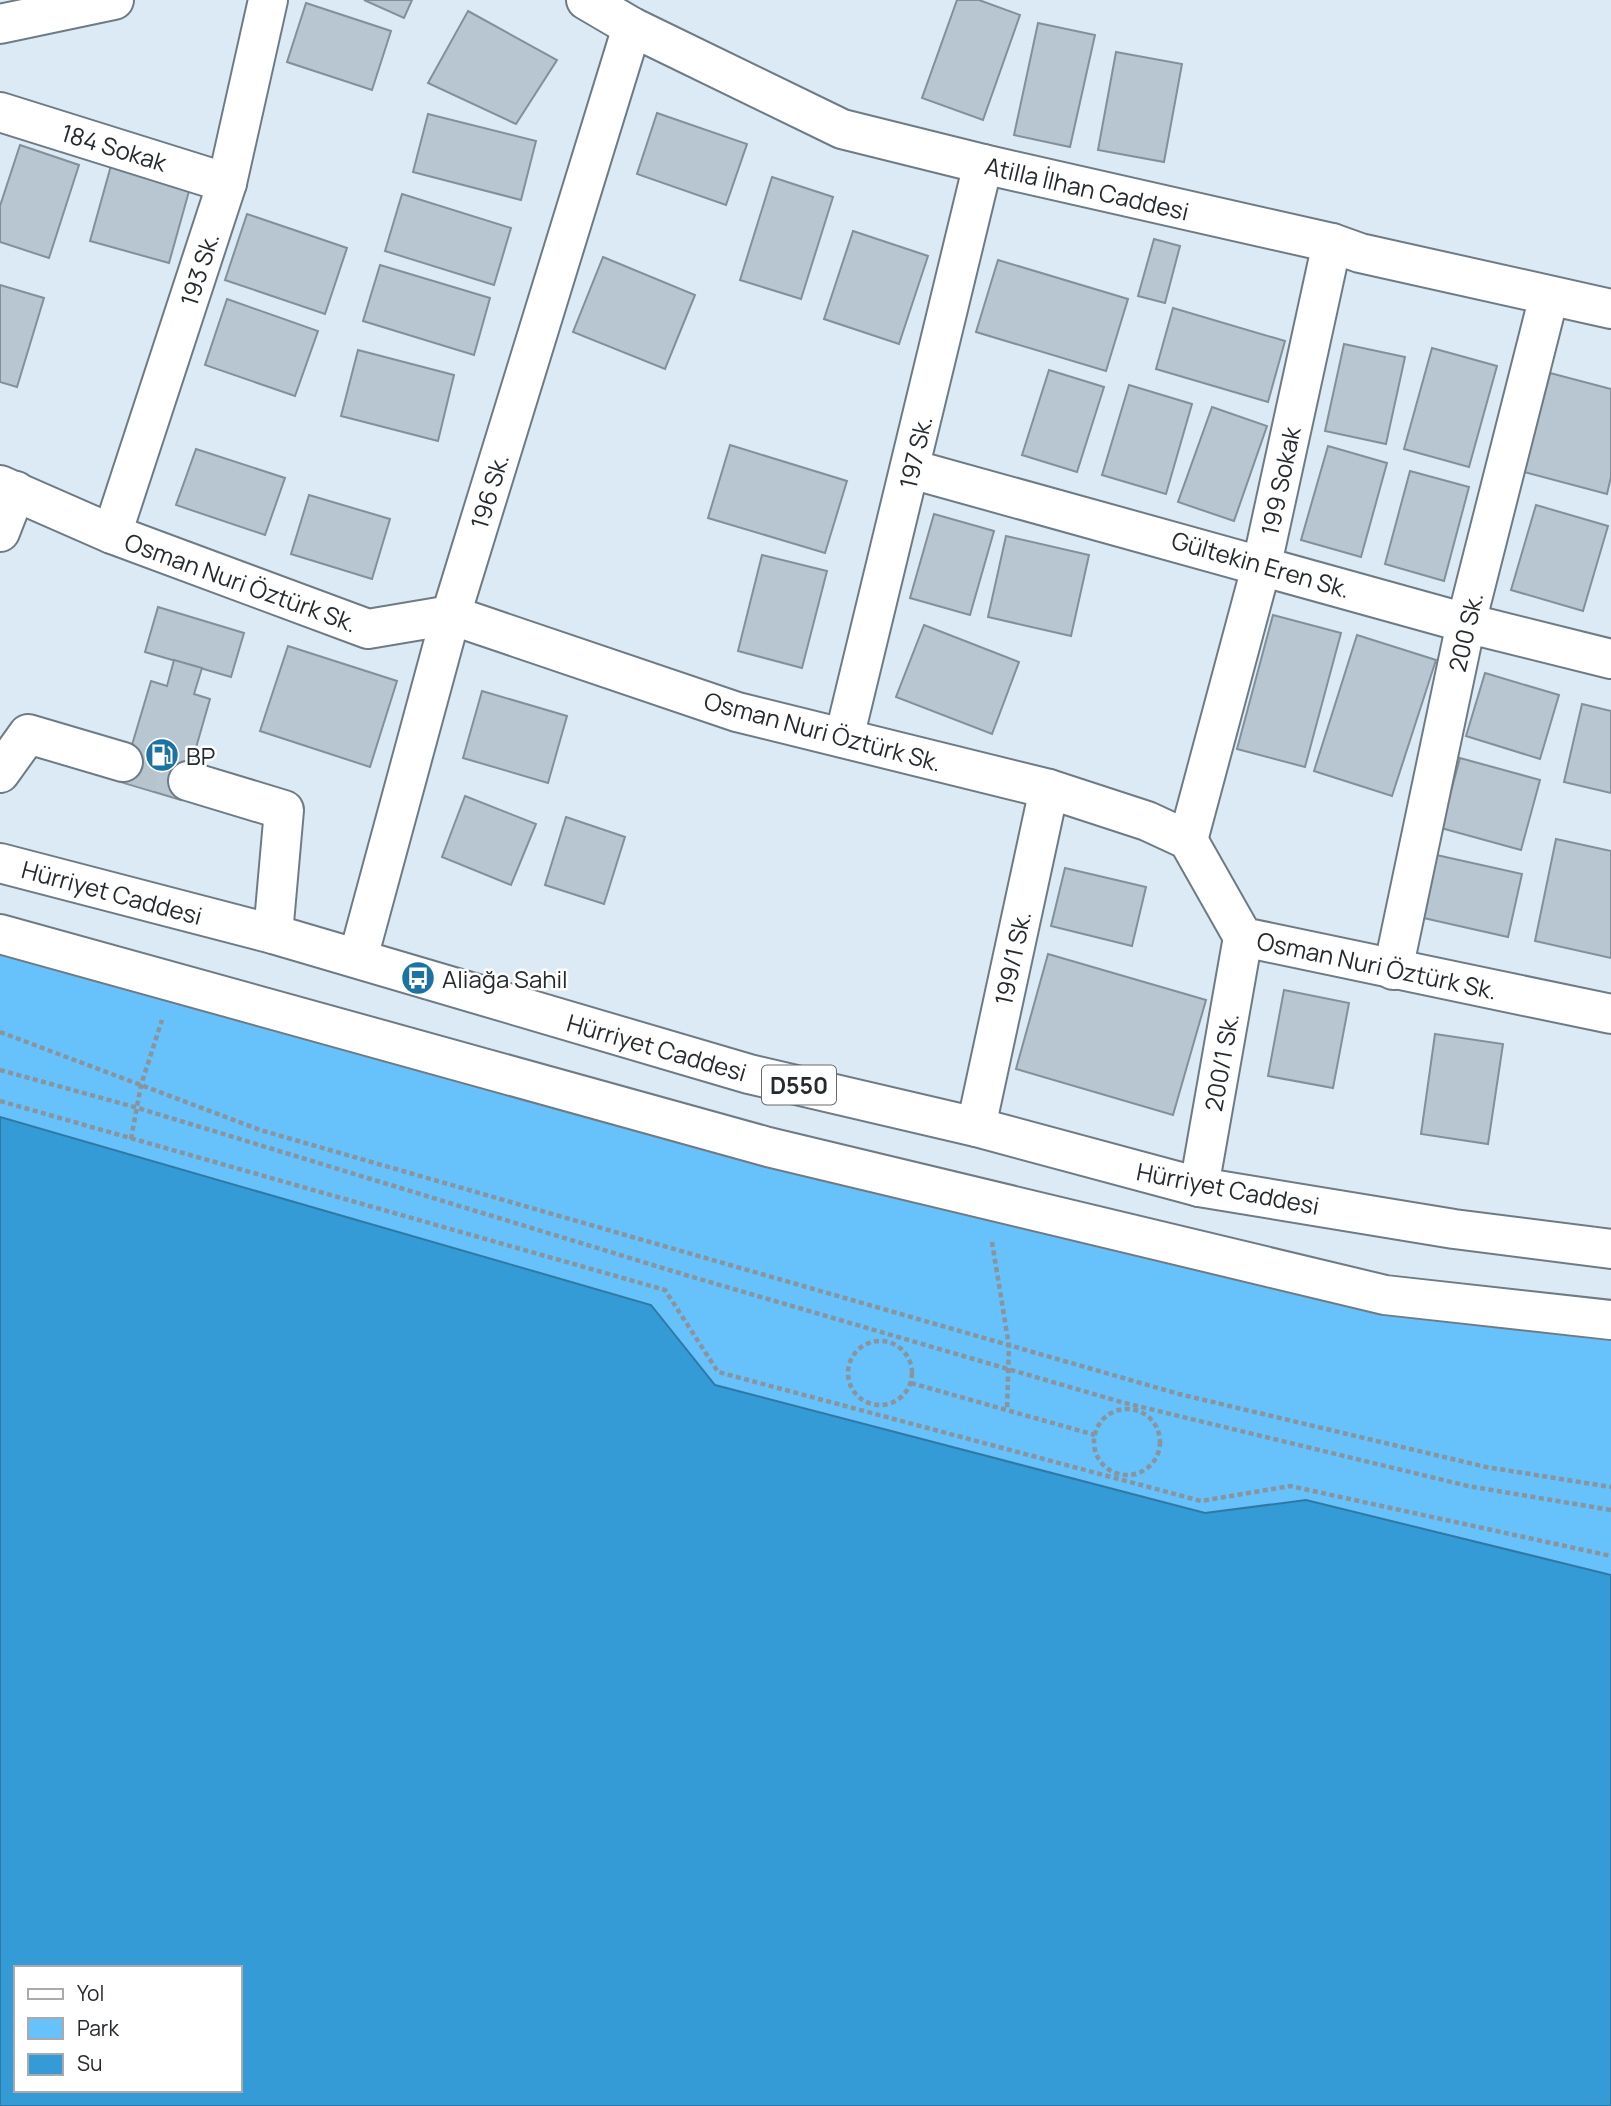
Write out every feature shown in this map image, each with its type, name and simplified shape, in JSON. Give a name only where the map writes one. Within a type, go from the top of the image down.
[{"type":"main road","points":[[0,24],[114,0]]},
{"type":"main road","name":"193 Sk.","points":[[112,534],[227,183],[268,0]]},
{"type":"main road","name":"Atilla İlhan Caddesi","points":[[586,0],[632,27],[842,129],[983,164],[1332,243],[1360,253],[1611,309]]},
{"type":"main road","name":"196 Sk.","points":[[359,958],[450,615],[632,27]]},
{"type":"main road","name":"184 Sokak","points":[[0,112],[227,183]]},
{"type":"main road","name":"197 Sk.","points":[[844,738],[983,164]]},
{"type":"main road","name":"199 Sokak","points":[[1188,840],[1262,564],[1332,243]]},
{"type":"main road","name":"200 Sk.","points":[[1393,970],[1466,623],[1549,296]]},
{"type":"main road","name":"Gültekin Eren Sk.","points":[[911,469],[1262,564],[1466,623],[1611,659]]},
{"type":"main road","points":[[0,532],[8,488]]},
{"type":"main road","name":"Osman Nuri Öztürk Sk.","points":[[8,488],[112,534],[368,629],[450,615],[737,712],[1049,789],[1147,821],[1188,840],[1243,937],[1611,1014]]},
{"type":"main road","points":[[0,773],[28,734],[122,762]]},
{"type":"main road","points":[[188,781],[284,810],[273,934]]},
{"type":"main road","name":"199/1 Sk.","points":[[976,1127],[1049,789]]},
{"type":"main road","name":"Hürriyet Caddesi","points":[[0,863],[359,958],[418,978],[749,1074],[976,1127],[1199,1187],[1454,1229],[1611,1248]]},
{"type":"main road","points":[[0,934],[768,1147],[1385,1295],[1611,1320]]},
{"type":"main road","name":"200/1 Sk.","points":[[1199,1187],[1243,937]]},
{"type":"path","points":[[131,1139],[141,1085],[162,1020]]},
{"type":"path","points":[[0,1032],[260,1130],[1178,1394],[1486,1467],[1611,1487]]},
{"type":"path","points":[[0,1070],[138,1108],[1138,1409],[1468,1486],[1611,1510]]},
{"type":"path","points":[[0,1101],[665,1290],[718,1372],[1122,1477],[1201,1501],[1290,1486],[1611,1556]]},
{"type":"path","points":[[992,1241],[1009,1346],[1007,1410]]},
{"type":"path","points":[[888,1341],[891,1335]]},
{"type":"path","points":[[888,1341],[906,1353],[911,1363],[911,1383],[898,1400],[878,1406],[867,1403],[851,1389],[848,1368],[852,1357],[867,1343],[888,1341]]},
{"type":"path","points":[[911,1383],[1095,1435]]},
{"type":"path","points":[[873,1413],[878,1406]]},
{"type":"path","points":[[1138,1409],[1154,1424],[1159,1434],[1157,1455],[1143,1471],[1122,1477],[1104,1466],[1097,1457],[1095,1435],[1106,1417],[1116,1411],[1138,1409]]},
{"type":"green space","points":[[0,934],[1385,1295],[1611,1320],[1611,1575],[1306,1500],[1205,1514],[714,1385],[651,1305],[0,1117]]},
{"type":"water","points":[[0,1117],[651,1305],[715,1385],[1205,1513],[1306,1500],[1611,1575],[1611,2106],[0,2106]]},
{"type":"building","points":[[364,0],[412,0],[404,18]]},
{"type":"building","points":[[957,0],[979,0],[1020,15],[983,120],[922,98]]},
{"type":"building","points":[[306,3],[391,31],[372,90],[287,62]]},
{"type":"building","points":[[468,11],[557,60],[516,124],[428,83]]},
{"type":"building","points":[[1038,23],[1095,35],[1070,147],[1014,135]]},
{"type":"building","points":[[1116,52],[1182,64],[1164,162],[1098,150]]},
{"type":"building","points":[[657,113],[747,144],[726,205],[637,174]]},
{"type":"building","points":[[428,114],[536,141],[521,200],[413,172]]},
{"type":"building","points":[[20,145],[79,165],[49,258],[0,242],[0,206]]},
{"type":"building","points":[[112,162],[191,184],[169,263],[90,241]]},
{"type":"building","points":[[772,177],[833,197],[801,299],[740,280]]},
{"type":"building","points":[[402,194],[511,228],[494,285],[385,251]]},
{"type":"building","points":[[247,214],[347,248],[325,314],[225,280]]},
{"type":"building","points":[[853,231],[928,256],[899,344],[824,319]]},
{"type":"building","points":[[1154,239],[1180,246],[1165,303],[1138,296]]},
{"type":"building","points":[[603,257],[695,295],[665,369],[573,332]]},
{"type":"building","points":[[998,260],[1128,299],[1106,371],[976,332]]},
{"type":"building","points":[[380,265],[490,298],[474,355],[363,321]]},
{"type":"building","points":[[0,285],[44,298],[17,387],[0,382]]},
{"type":"building","points":[[227,299],[318,331],[295,396],[205,365]]},
{"type":"building","points":[[1173,308],[1285,341],[1268,402],[1156,369]]},
{"type":"building","points":[[1344,344],[1405,357],[1386,444],[1325,431]]},
{"type":"building","points":[[1432,348],[1497,366],[1469,467],[1404,449]]},
{"type":"building","points":[[358,350],[454,375],[438,441],[341,416]]},
{"type":"building","points":[[1049,370],[1104,387],[1077,472],[1022,455]]},
{"type":"building","points":[[1550,373],[1611,389],[1611,477],[1607,494],[1524,472]]},
{"type":"building","points":[[1129,385],[1192,404],[1166,494],[1102,475]]},
{"type":"building","points":[[1212,407],[1267,426],[1234,521],[1178,502]]},
{"type":"building","points":[[730,445],[847,481],[825,553],[708,518]]},
{"type":"building","points":[[1328,446],[1387,463],[1361,557],[1301,540]]},
{"type":"building","points":[[196,449],[285,478],[265,535],[176,505]]},
{"type":"building","points":[[1410,471],[1469,487],[1444,581],[1385,564]]},
{"type":"building","points":[[309,495],[390,519],[372,579],[291,554]]},
{"type":"building","points":[[1536,505],[1608,526],[1583,611],[1511,590]]},
{"type":"building","points":[[934,514],[994,531],[970,615],[910,598]]},
{"type":"building","points":[[1006,536],[1089,555],[1071,636],[988,617]]},
{"type":"building","points":[[762,555],[827,571],[802,668],[738,651]]},
{"type":"building","points":[[158,607],[244,633],[231,677],[145,652]]},
{"type":"building","points":[[1273,615],[1341,633],[1305,767],[1237,749]]},
{"type":"building","points":[[924,625],[1019,662],[992,734],[896,697]]},
{"type":"building","points":[[1357,635],[1436,660],[1392,796],[1314,771]]},
{"type":"building","points":[[288,646],[397,681],[370,767],[260,731]]},
{"type":"building","points":[[174,660],[202,668],[194,694],[210,699],[181,800],[121,782],[151,681],[167,686]]},
{"type":"building","points":[[1485,673],[1559,695],[1540,759],[1466,736]]},
{"type":"building","points":[[482,691],[567,716],[548,783],[463,758]]},
{"type":"building","points":[[1582,704],[1611,711],[1611,793],[1564,782]]},
{"type":"building","points":[[1460,758],[1540,780],[1521,850],[1441,828]]},
{"type":"building","points":[[465,796],[536,824],[511,885],[442,857]]},
{"type":"building","points":[[566,817],[625,837],[604,904],[545,885]]},
{"type":"building","points":[[1556,839],[1611,851],[1611,958],[1535,941]]},
{"type":"building","points":[[1432,854],[1522,874],[1508,937],[1419,917]]},
{"type":"building","points":[[1065,868],[1146,887],[1132,946],[1051,926]]},
{"type":"building","points":[[1048,954],[1206,1000],[1173,1115],[1016,1069]]},
{"type":"building","points":[[1284,990],[1349,1003],[1333,1088],[1268,1076]]},
{"type":"building","points":[[1435,1034],[1503,1044],[1488,1144],[1421,1134]]},
{"type":"tunnel","points":[[123,762],[188,781]]},
{"type":"place","name":"BP","points":[[162,755]]},
{"type":"place","name":"Aliağa Sahil","points":[[418,978]]}]
